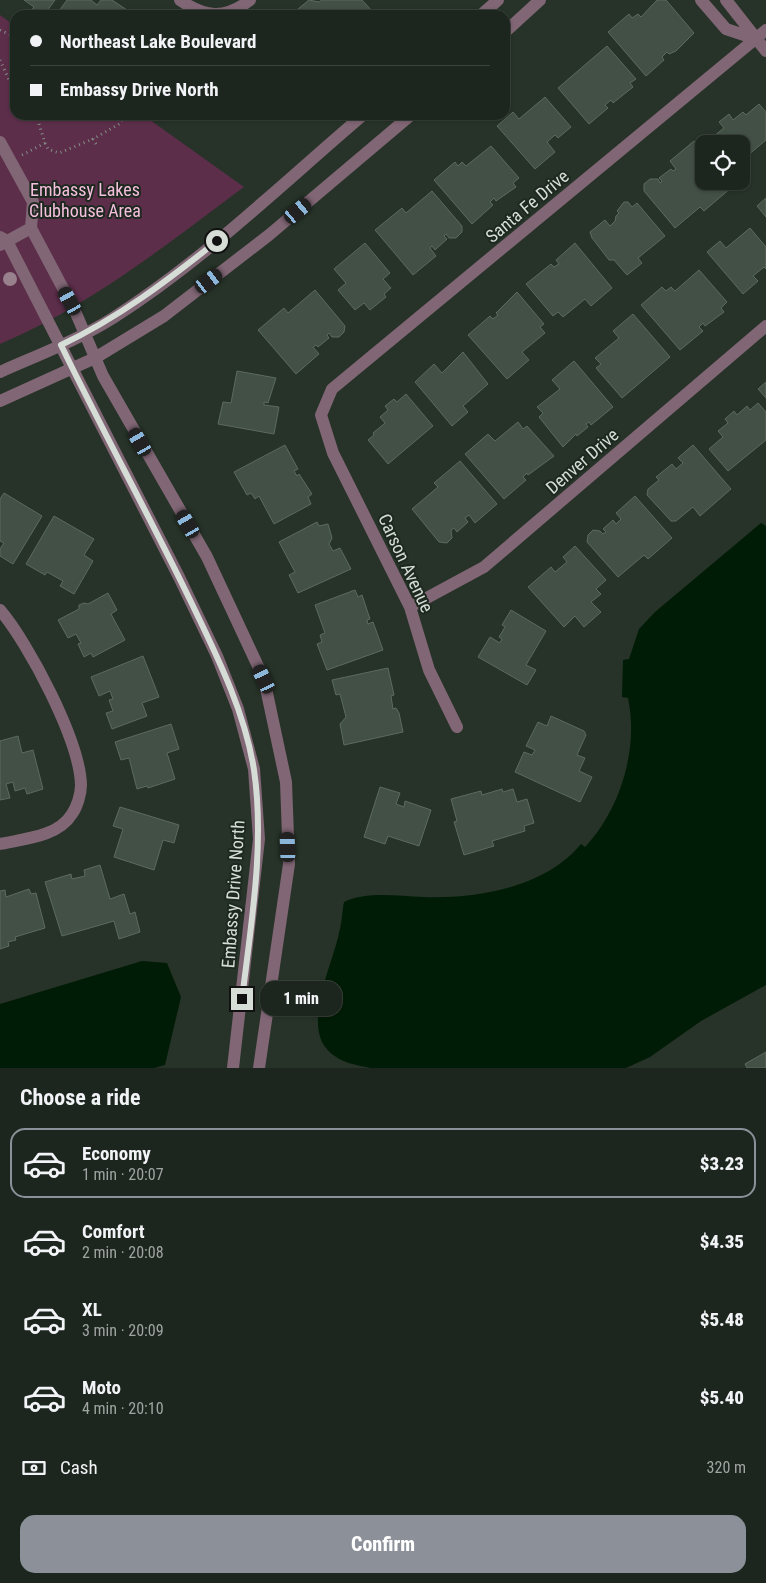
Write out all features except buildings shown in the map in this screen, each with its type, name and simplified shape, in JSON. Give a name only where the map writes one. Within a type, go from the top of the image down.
[{"type":"street","points":[[180,0],[196,10]]},
{"type":"street","points":[[230,10],[242,6],[250,0]]},
{"type":"street","points":[[487,10],[498,0]]},
{"type":"street","points":[[510,27],[540,0]]},
{"type":"street","points":[[701,0],[726,29],[756,39]]},
{"type":"street","points":[[726,0],[766,52]]},
{"type":"street","name":"Santa Fe Drive","points":[[321,415],[332,389],[766,30]]},
{"type":"street","points":[[0,372],[84,334],[111,319],[164,284],[358,120]]},
{"type":"street","points":[[0,401],[95,358],[164,316],[269,236],[405,120]]},
{"type":"street","points":[[0,142],[33,202],[31,228],[75,311],[103,376],[207,557],[264,679],[286,782],[289,864],[258,1068]]},
{"type":"street","points":[[2,241],[31,228]]},
{"type":"street","name":"Embassy Drive North","points":[[2,241],[61,345],[179,576],[217,656],[238,709],[254,769],[259,839],[233,1068]]},
{"type":"street","name":"Denver Drive","points":[[410,608],[484,567],[766,326]]},
{"type":"street","name":"Carson Avenue","points":[[321,415],[332,453],[410,608],[429,670],[457,727]]},
{"type":"street","points":[[0,610],[25,646],[50,692],[77,761],[81,786],[72,815],[58,827],[45,834],[0,844]]},
{"type":"path","points":[[0,60],[10,82]]},
{"type":"path","points":[[36,120],[48,148],[59,153],[93,139],[121,123],[122,120]]},
{"type":"path","points":[[93,139],[96,144]]},
{"type":"path","points":[[10,161],[45,143]]},
{"type":"green space","name":"Embassy Lakes Clubhouse Area","points":[[0,15],[10,22],[10,120],[150,120],[244,187],[156,252],[96,293],[33,329],[0,344]]},
{"type":"shaded area","points":[[761,523],[766,526],[766,985],[701,1021],[650,1057],[626,1068],[371,1068],[347,1062],[330,1053],[320,1037],[318,1023],[319,1008],[340,929],[344,902],[372,895],[444,897],[487,893],[529,881],[549,871],[566,859],[581,844],[585,847],[608,815],[624,778],[631,738],[631,718],[628,698],[622,697],[623,660],[629,659],[639,629],[655,612]]},
{"type":"shaded area","points":[[142,961],[167,963],[181,997],[165,1065],[154,1068],[0,1068],[0,1004]]},
{"type":"route","points":[[217,241],[164,284],[111,319],[61,345],[80,387],[179,576],[217,656],[238,709],[254,769],[259,839],[242,999]]}]
